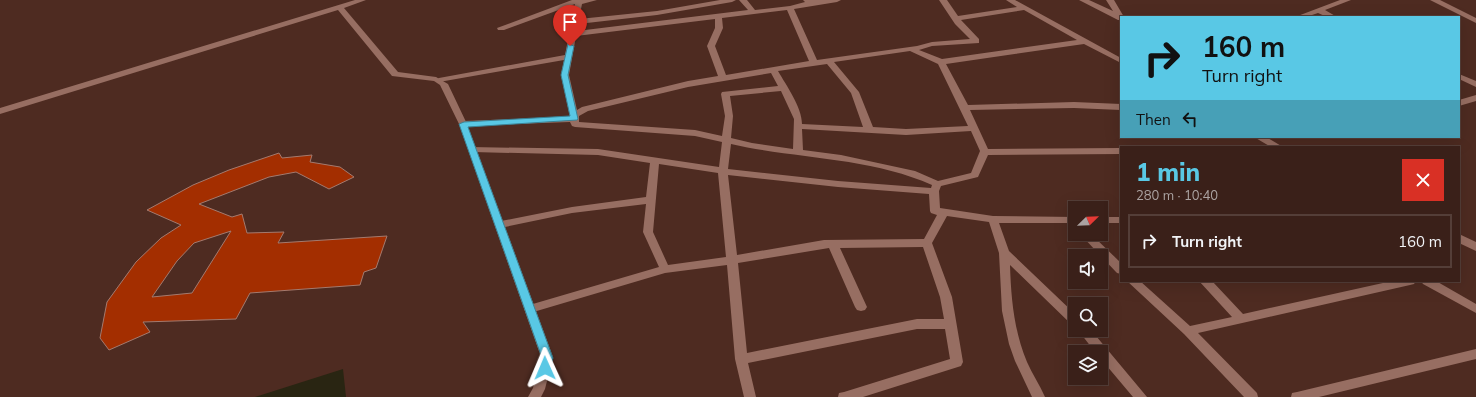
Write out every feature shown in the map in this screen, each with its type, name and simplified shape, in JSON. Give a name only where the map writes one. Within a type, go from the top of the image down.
[{"type":"street","points":[[0,111],[362,0]]},
{"type":"street","points":[[501,28],[579,1],[593,0]]},
{"type":"street","points":[[575,22],[657,13],[732,0]]},
{"type":"street","points":[[743,0],[753,12]]},
{"type":"street","points":[[573,34],[790,8],[809,2],[837,0]]},
{"type":"street","points":[[464,124],[574,117],[585,109],[688,84],[932,44],[976,41],[956,19],[943,0]]},
{"type":"street","points":[[1010,0],[1120,60]]},
{"type":"street","points":[[1083,0],[1120,17]]},
{"type":"street","points":[[1110,0],[1120,17]]},
{"type":"street","points":[[1302,16],[1347,0]]},
{"type":"street","points":[[1434,0],[1476,21]]},
{"type":"street","points":[[579,1],[565,75],[575,124],[694,134],[752,146],[840,158],[908,172],[924,177],[935,187],[935,210],[993,219],[1068,221]]},
{"type":"street","points":[[339,7],[395,74],[439,80],[568,57]]},
{"type":"street","points":[[790,8],[814,63]]},
{"type":"street","points":[[956,19],[1025,8]]},
{"type":"street","points":[[1318,10],[1331,16]]},
{"type":"street","points":[[718,16],[719,28],[711,46],[723,78]]},
{"type":"street","points":[[909,48],[941,62],[1086,41]]},
{"type":"street","points":[[830,61],[855,92],[869,130]]},
{"type":"street","points":[[473,149],[575,151],[724,171],[838,184],[935,187],[975,175],[984,151],[965,108],[941,62]]},
{"type":"street","points":[[773,69],[795,111],[799,126],[798,152]]},
{"type":"street","points":[[1460,76],[1476,84]]},
{"type":"street","points":[[439,80],[444,84],[464,124],[547,358],[539,389],[534,397]]},
{"type":"street","points":[[750,397],[741,359],[724,171],[729,116],[726,93],[784,88]]},
{"type":"street","points":[[1460,104],[1476,98]]},
{"type":"street","points":[[965,108],[1074,105],[1120,107]]},
{"type":"street","points":[[799,126],[919,132],[974,128]]},
{"type":"street","points":[[1260,138],[1276,146]]},
{"type":"street","points":[[984,151],[1120,151]]},
{"type":"street","points":[[655,161],[648,232],[665,269]]},
{"type":"street","points":[[500,224],[572,210],[651,200]]},
{"type":"street","points":[[844,397],[903,380],[957,362],[946,297],[927,243],[944,212]]},
{"type":"street","points":[[993,219],[1004,253],[1005,304],[1008,322],[1019,356],[1039,397]]},
{"type":"street","points":[[1108,220],[1120,220]]},
{"type":"street","points":[[1460,239],[1476,247]]},
{"type":"street","points":[[1092,241],[1120,269]]},
{"type":"street","points":[[530,309],[665,269],[732,260],[787,249],[833,244],[927,243]]},
{"type":"street","points":[[833,244],[861,307]]},
{"type":"street","points":[[1004,253],[1068,314]]},
{"type":"street","points":[[1134,282],[1188,331],[1252,397]]},
{"type":"street","points":[[1206,282],[1241,319]]},
{"type":"street","points":[[1188,331],[1406,282]]},
{"type":"street","points":[[1429,282],[1476,309]]},
{"type":"street","points":[[741,359],[917,324],[951,324]]},
{"type":"street","points":[[1090,337],[1142,397]]},
{"type":"street","points":[[1297,397],[1476,354]]},
{"type":"shaded area","points":[[343,369],[346,397],[255,397]]},
{"type":"building","points":[[279,153],[282,158],[312,155],[310,162],[340,167],[354,177],[329,189],[296,172],[269,177],[199,204],[232,217],[242,214],[247,233],[284,232],[278,243],[387,236],[376,268],[364,272],[360,285],[250,293],[236,319],[143,322],[150,332],[109,350],[100,338],[107,302],[136,262],[161,238],[181,225],[147,210],[193,185],[229,170]],"holes":[[[231,231],[192,293],[152,297],[177,261],[194,243]]]},
{"type":"route","points":[[545,368],[547,358],[464,124],[574,119],[565,75],[570,46]]}]
